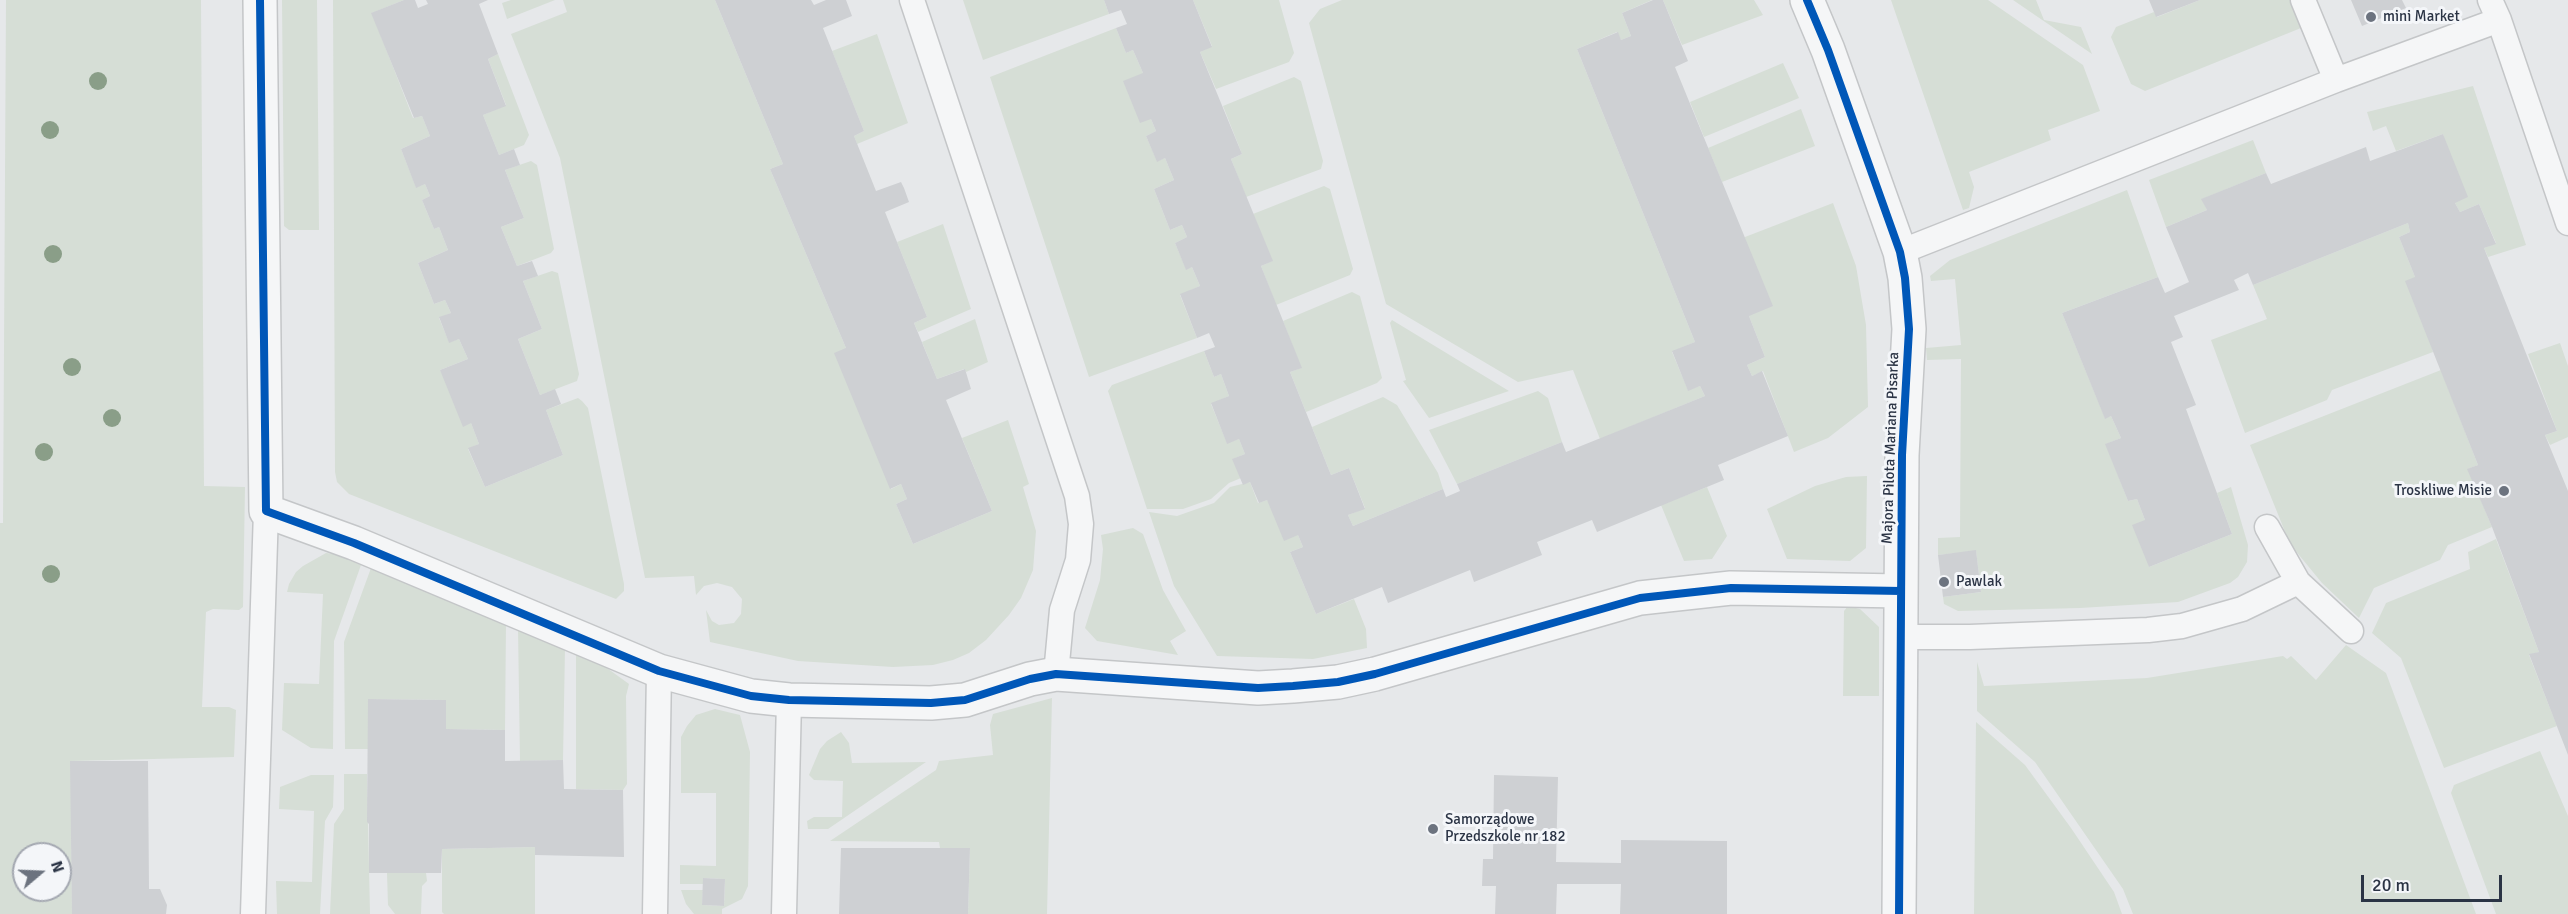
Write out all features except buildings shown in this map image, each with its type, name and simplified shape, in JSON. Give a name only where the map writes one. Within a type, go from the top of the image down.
[{"type":"street","points":[[260,0],[266,511],[354,543],[658,671],[750,696],[789,700],[931,703],[965,700],[1030,679],[1056,674],[1258,688],[1338,682],[1375,674],[1613,604],[1650,596],[1731,588],[1901,591]]},
{"type":"street","name":"Majora Pilota Mariana Pisarka","points":[[1807,0],[1828,50],[1900,252],[1905,278],[1910,329],[1904,399],[1899,914]]},
{"type":"lane","points":[[912,0],[1077,496],[1081,524],[1078,560],[1062,610],[1056,674]]},
{"type":"lane","points":[[2303,0],[2336,80]]},
{"type":"lane","points":[[1900,252],[2336,80],[2494,10],[2568,223]]},
{"type":"lane","points":[[253,914],[266,511]]},
{"type":"lane","points":[[2267,527],[2298,582],[2351,631]]},
{"type":"lane","points":[[1901,637],[1970,638],[2148,630],[2182,626],[2242,609],[2298,582]]},
{"type":"lane","points":[[655,914],[658,671]]},
{"type":"lane","points":[[784,914],[789,700]]},
{"type":"shaded area","points":[[6,0],[201,0],[204,486],[245,487],[243,607],[239,610],[213,609],[206,612],[202,707],[229,707],[236,710],[234,757],[71,761],[72,842],[12,842],[12,902],[72,902],[72,914],[0,914],[0,523],[3,523]]},
{"type":"shaded area","points":[[282,0],[317,0],[319,230],[289,230],[284,226]]},
{"type":"shaded area","points":[[333,0],[404,0],[372,13],[413,118],[422,116],[430,136],[401,149],[416,187],[425,184],[430,196],[422,200],[434,229],[439,227],[448,250],[418,263],[434,304],[445,300],[451,313],[439,318],[449,342],[459,339],[468,359],[440,370],[471,423],[479,444],[468,449],[485,487],[563,455],[546,410],[578,398],[582,401],[588,408],[624,584],[624,591],[616,599],[349,494],[337,482],[335,472]]},
{"type":"shaded area","points":[[511,0],[555,0],[507,19],[502,3]]},
{"type":"shaded area","points":[[563,0],[715,0],[783,164],[770,169],[846,348],[891,489],[901,484],[907,499],[896,504],[913,544],[992,511],[962,438],[1008,420],[1029,484],[1023,487],[1036,531],[1033,570],[1021,598],[1009,615],[986,640],[969,653],[933,665],[893,667],[798,661],[710,642],[706,610],[712,621],[719,625],[734,623],[741,614],[742,599],[732,587],[717,583],[704,586],[696,595],[694,576],[645,578],[560,158],[511,34],[567,12]]},
{"type":"shaded area","points":[[963,0],[1104,0],[1109,14],[983,60]]},
{"type":"shaded area","points":[[1193,0],[1279,0],[1294,53],[1289,62],[1216,89],[1200,52],[1212,46]]},
{"type":"shaded area","points":[[1342,0],[1652,0],[1622,13],[1631,36],[1621,40],[1617,32],[1577,49],[1695,342],[1672,352],[1688,390],[1700,386],[1705,396],[1600,439],[1573,370],[1518,382],[1386,304],[1309,23],[1320,9]]},
{"type":"shaded area","points":[[1663,0],[1754,0],[1763,15],[1682,45]]},
{"type":"shaded area","points":[[1891,0],[1988,0],[2083,65],[2100,111],[2048,130],[2051,140],[1969,172],[1974,187],[1969,208],[1963,210]]},
{"type":"shaded area","points":[[2013,0],[2036,0],[2044,20],[2081,27],[2092,54]]},
{"type":"shaded area","points":[[2200,0],[2291,0],[2301,28],[2145,91],[2131,84],[2111,37],[2116,27],[2154,12],[2157,17]]},
{"type":"shaded area","points":[[1116,28],[1126,53],[1133,50],[1143,73],[1151,119],[1156,131],[1146,136],[1157,161],[1165,158],[1174,180],[1154,189],[1170,230],[1182,225],[1187,237],[1175,243],[1186,269],[1192,267],[1200,286],[1180,295],[1197,338],[1089,377],[990,77]]},
{"type":"shaded area","points":[[877,34],[908,123],[857,144],[854,136],[864,131],[832,51]]},
{"type":"shaded area","points":[[498,54],[529,135],[524,145],[499,155],[483,115],[506,105],[488,59]]},
{"type":"shaded area","points":[[1783,63],[1799,98],[1704,137],[1690,102]]},
{"type":"shaded area","points":[[1294,77],[1301,81],[1323,161],[1321,169],[1246,197],[1231,159],[1242,154],[1223,106]]},
{"type":"shaded area","points":[[2473,86],[2526,245],[2488,257],[2484,248],[2496,243],[2479,204],[2460,212],[2455,203],[2443,134],[2396,151],[2386,126],[2373,131],[2367,112]]},
{"type":"shaded area","points":[[1801,109],[1815,146],[1722,182],[1708,148]]},
{"type":"shaded area","points":[[2253,140],[2266,173],[2202,199],[2207,210],[2166,227],[2149,180]]},
{"type":"shaded area","points":[[531,161],[537,165],[554,249],[551,253],[517,266],[501,227],[524,218],[505,170]]},
{"type":"shaded area","points":[[1324,186],[1330,189],[1353,269],[1350,275],[1276,305],[1261,266],[1272,261],[1253,214]]},
{"type":"shaded area","points":[[2127,190],[2158,277],[2062,313],[2105,418],[2111,416],[2121,438],[2106,444],[2128,501],[2137,499],[2145,520],[2149,567],[2232,534],[2217,493],[2231,487],[2248,545],[2247,562],[2238,577],[2230,583],[2178,602],[2080,608],[1958,611],[1944,604],[1943,597],[1981,592],[1976,551],[1938,555],[1938,538],[1960,537],[1961,359],[1927,360],[1926,348],[1961,345],[1955,279],[1931,281],[1930,276],[1950,260]]},
{"type":"shaded area","points":[[1833,203],[1856,266],[1866,325],[1868,407],[1828,438],[1794,452],[1763,371],[1752,376],[1747,365],[1765,357],[1749,316],[1745,237]]},
{"type":"shaded area","points":[[2408,223],[2410,232],[2399,237],[2415,277],[2433,352],[2332,390],[2327,400],[2245,433],[2211,340],[2267,319],[2253,285]]},
{"type":"shaded area","points":[[943,224],[971,309],[918,332],[914,323],[927,317],[897,242]]},
{"type":"shaded area","points":[[552,271],[558,273],[579,374],[577,381],[540,395],[518,339],[542,329],[523,281]]},
{"type":"shaded area","points":[[1352,292],[1360,296],[1382,378],[1377,383],[1306,412],[1290,372],[1301,368],[1283,321]]},
{"type":"shaded area","points":[[975,319],[988,362],[966,372],[964,369],[937,379],[922,342]]},
{"type":"shaded area","points":[[1392,320],[1509,391],[1429,418],[1403,381],[1406,380],[1390,323]]},
{"type":"shaded area","points":[[2560,343],[2568,366],[2568,437],[2550,445],[2545,435],[2557,431],[2528,354]]},
{"type":"shaded area","points":[[1204,351],[1214,377],[1221,374],[1229,396],[1211,404],[1227,443],[1239,439],[1245,454],[1233,459],[1241,478],[1229,483],[1211,499],[1183,509],[1147,509],[1108,391],[1112,385]]},
{"type":"shaded area","points":[[2441,370],[2478,465],[2468,469],[2492,527],[2448,545],[2440,560],[2374,588],[2359,618],[2322,583],[2290,544],[2250,445]]},
{"type":"shaded area","points":[[1538,391],[1548,398],[1562,442],[1457,484],[1429,430]]},
{"type":"shaded area","points":[[1383,397],[1397,405],[1438,473],[1443,489],[1353,526],[1348,515],[1365,508],[1349,468],[1331,475],[1312,427]]},
{"type":"shaded area","points":[[1867,476],[1866,548],[1850,561],[1787,559],[1767,509],[1815,486],[1846,477]]},
{"type":"shaded area","points":[[1250,482],[1258,503],[1267,500],[1298,535],[1303,547],[1290,552],[1316,614],[1354,599],[1366,629],[1367,648],[1313,659],[1217,656],[1174,586],[1149,512],[1177,516],[1214,503],[1230,487]]},
{"type":"shaded area","points":[[1707,487],[1727,536],[1712,559],[1684,561],[1661,505]]},
{"type":"shaded area","points":[[1133,528],[1143,534],[1163,590],[1186,631],[1170,641],[1178,655],[1097,641],[1085,628],[1100,580],[1103,549],[1101,535]]},
{"type":"shaded area","points":[[2496,539],[2539,652],[2529,655],[2557,726],[2444,768],[2401,658],[2372,633],[2386,603],[2470,569],[2468,552]]},
{"type":"shaded area","points":[[326,553],[335,554],[361,565],[334,641],[333,749],[311,748],[282,730],[284,683],[319,684],[323,594],[287,592],[296,572]]},
{"type":"shaded area","points":[[371,568],[506,624],[505,730],[446,729],[445,700],[369,699],[368,749],[345,749],[344,642]]},
{"type":"shaded area","points":[[1848,606],[1860,609],[1879,627],[1879,696],[1843,696],[1844,611]]},
{"type":"shaded area","points":[[518,628],[565,648],[563,760],[520,761]]},
{"type":"shaded area","points":[[2346,645],[2386,673],[2476,914],[2133,914],[2123,889],[2035,762],[1977,711],[1977,662],[1984,686],[2147,678],[2283,656],[2287,659],[2291,656],[2316,680]]},
{"type":"shaded area","points":[[576,653],[600,663],[629,684],[626,696],[627,784],[623,790],[576,789]]},
{"type":"shaded area","points":[[1052,698],[1047,914],[968,914],[970,848],[940,848],[939,842],[830,841],[936,770],[939,761],[993,755],[990,725],[993,714]]},
{"type":"shaded area","points":[[715,709],[740,715],[750,752],[748,886],[742,899],[722,909],[722,914],[694,914],[686,904],[681,890],[703,890],[702,905],[724,906],[725,879],[703,878],[703,884],[680,884],[680,865],[716,866],[716,793],[681,793],[681,737],[696,715]]},
{"type":"shaded area","points":[[1976,722],[2025,765],[2114,892],[2122,914],[1974,914]]},
{"type":"shaded area","points":[[841,732],[849,743],[852,763],[926,762],[828,829],[808,829],[807,821],[814,817],[842,817],[843,781],[814,780],[809,775],[820,749],[827,741]]},
{"type":"shaded area","points":[[2540,751],[2568,816],[2568,914],[2496,914],[2451,793],[2454,785]]},
{"type":"shaded area","points":[[344,774],[367,774],[370,914],[330,914],[334,824],[344,809]]},
{"type":"shaded area","points":[[311,775],[334,775],[333,807],[325,821],[320,914],[277,914],[276,881],[312,882],[314,811],[279,809],[280,787]]},
{"type":"shaded area","points":[[535,847],[535,914],[444,914],[442,912],[442,849]]},
{"type":"shaded area","points":[[387,873],[426,873],[427,881],[422,886],[421,914],[395,914],[388,905]]},
{"type":"cycle path","points":[[260,0],[266,511],[354,543],[659,671],[751,696],[789,700],[931,703],[965,700],[1030,679],[1056,674],[1258,688],[1293,686],[1338,682],[1375,674],[1640,598],[1731,588],[1901,591]]},
{"type":"cycle path","points":[[1807,0],[1828,50],[1900,252],[1905,278],[1909,329],[1902,455],[1899,914]]},
{"type":"place","name":"mini Market","points":[[2371,17]]},
{"type":"place","name":"Troskliwe Misie","points":[[2504,491]]},
{"type":"place","name":"Pawlak","points":[[1944,582]]},
{"type":"place","name":"Samorządowe Przedszkole nr 182","points":[[1433,829]]}]
